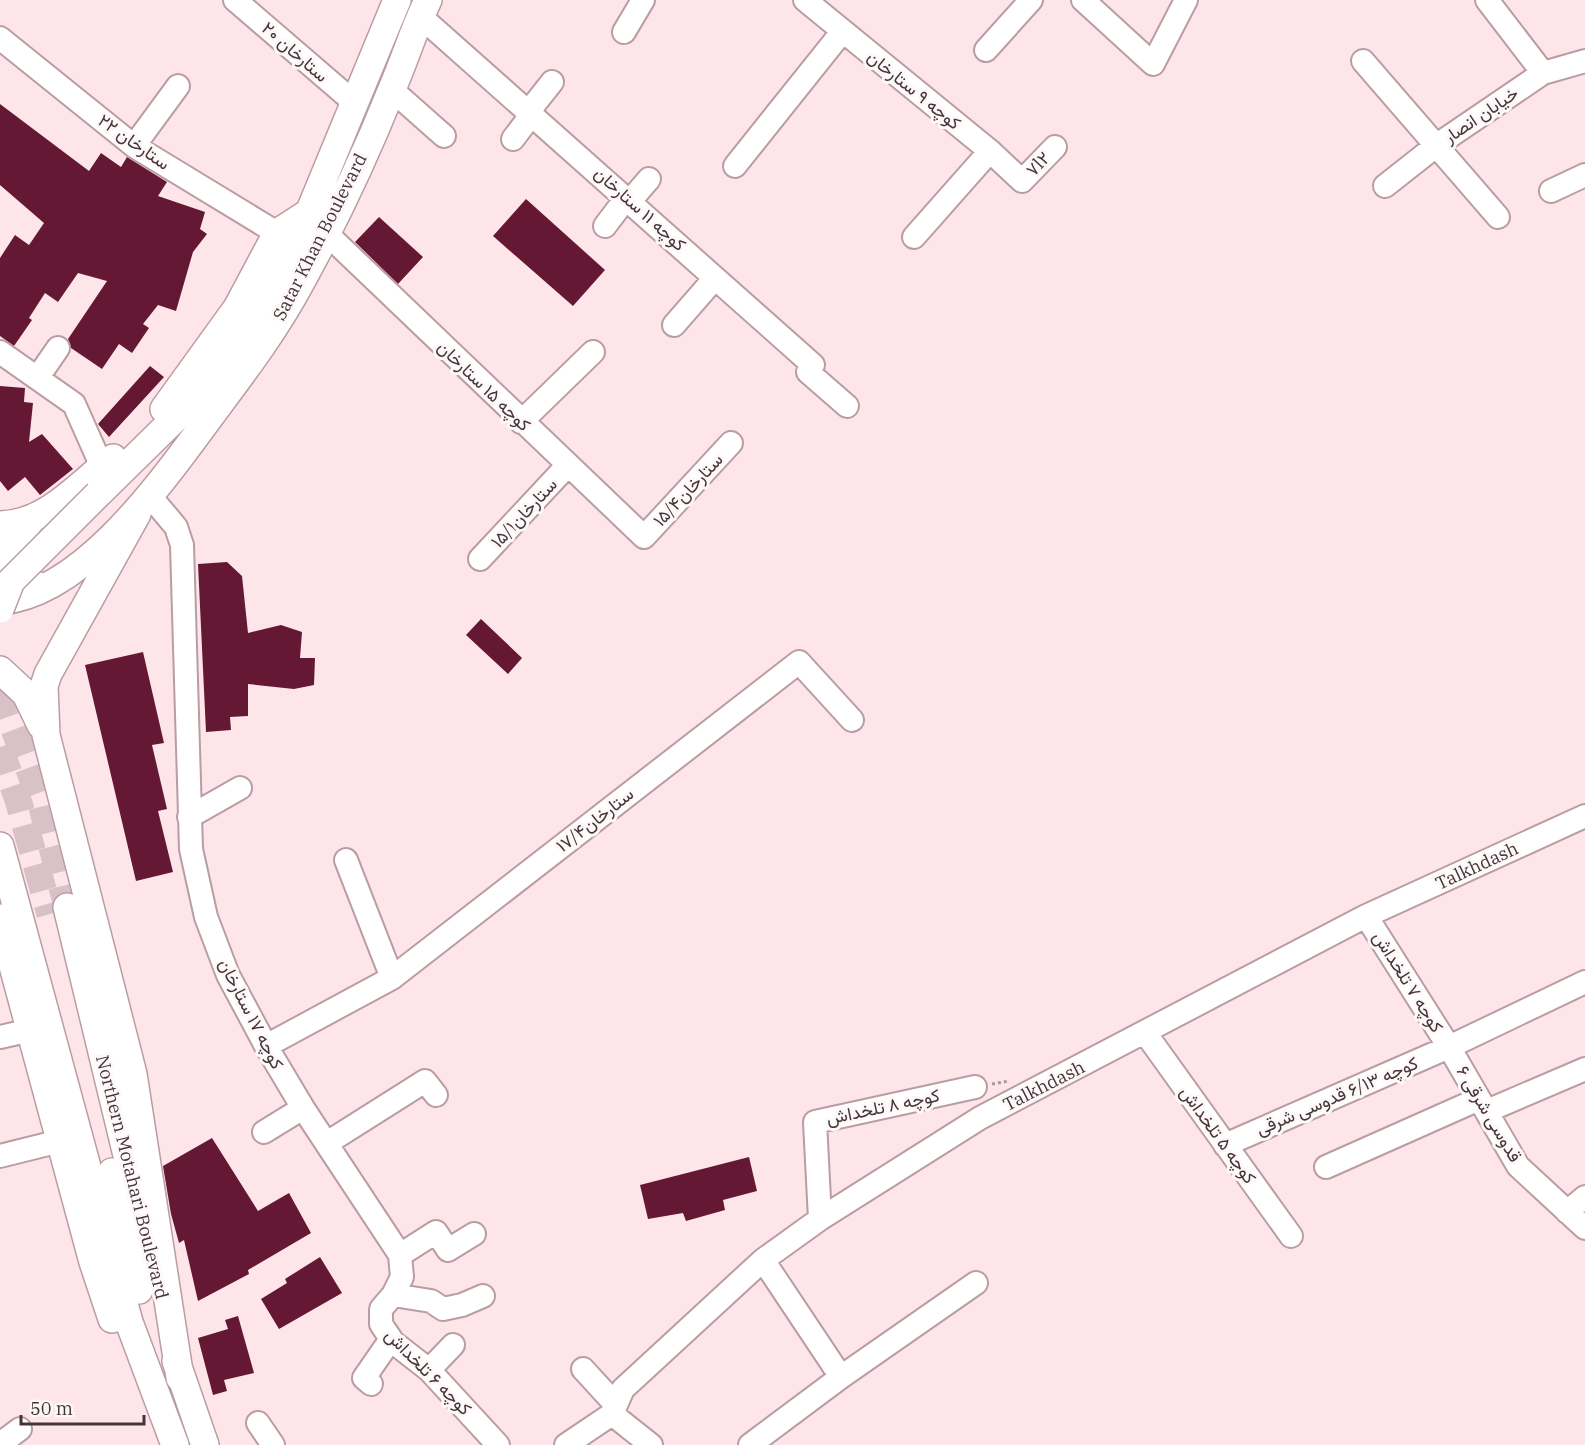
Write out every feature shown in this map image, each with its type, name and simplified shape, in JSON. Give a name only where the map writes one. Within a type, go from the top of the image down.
[{"type":"main road","name":"Satar Khan Boulevard","points":[[143,505],[276,325],[318,223],[356,104],[397,0]]},
{"type":"main road","name":"Satar Khan Boulevard","points":[[4,591],[203,391],[318,223],[392,90],[424,8]]},
{"type":"main road","points":[[0,525],[31,520],[59,502],[146,433],[183,386],[237,308],[277,233],[318,223]]},
{"type":"main road","points":[[0,609],[4,591],[17,599],[52,584],[92,556],[143,505]]},
{"type":"main road","points":[[46,735],[44,686],[48,674],[143,505]]},
{"type":"main road","points":[[31,520],[12,545],[9,565],[18,580],[26,584],[37,585],[59,578]]},
{"type":"main road","points":[[0,670],[26,694],[46,735],[133,1074],[180,1378]]},
{"type":"main road","points":[[0,846],[129,1322],[175,1445]]},
{"type":"main road","name":"Northern Motahari Boulevard","points":[[175,1445],[58,911],[180,1378],[205,1445]]},
{"type":"main road","points":[[0,918],[108,1310],[124,1348],[175,1445]]},
{"type":"street","name":"۲۰ ستارخان","points":[[235,0],[356,104]]},
{"type":"street","points":[[624,32],[643,0]]},
{"type":"street","name":"کوچه ۹ ستارخان","points":[[805,0],[990,151],[1022,181]]},
{"type":"street","points":[[986,50],[1031,0]]},
{"type":"street","points":[[1083,0],[1153,64],[1186,0]]},
{"type":"street","points":[[1487,0],[1543,73]]},
{"type":"street","name":"کوچه ۱۱ ستارخان","points":[[424,8],[531,112],[813,365],[807,372],[847,406]]},
{"type":"street","points":[[735,166],[842,32]]},
{"type":"street","name":"۲۲ ستارخان","points":[[0,38],[134,146],[277,233]]},
{"type":"street","points":[[1364,61],[1498,217]]},
{"type":"street","name":"خیابان انصار","points":[[1385,186],[1437,145],[1543,73],[1585,61]]},
{"type":"street","points":[[513,139],[552,82]]},
{"type":"street","points":[[134,146],[178,86]]},
{"type":"street","points":[[392,90],[444,136]]},
{"type":"street","name":"۷l۲","points":[[1022,181],[1054,147]]},
{"type":"street","points":[[914,237],[990,151]]},
{"type":"street","points":[[1551,191],[1585,175]]},
{"type":"street","points":[[605,226],[649,179]]},
{"type":"street","name":"کوچه ۱۵ ستارخان","points":[[318,223],[521,422],[644,537]]},
{"type":"street","points":[[674,325],[715,278]]},
{"type":"street","points":[[38,377],[58,348]]},
{"type":"street","points":[[0,352],[74,404],[102,467]]},
{"type":"street","points":[[521,422],[592,352]]},
{"type":"street","name":"ستارخان۱۵/۴","points":[[644,537],[731,443]]},
{"type":"street","name":"ستارخان۱۵/۱","points":[[480,559],[567,466]]},
{"type":"street","name":"کوچه ۱۷ ستارخان","points":[[143,505],[176,527],[182,545],[191,849],[206,917],[228,975],[266,1046],[303,1108],[400,1255]]},
{"type":"street","name":"ستارخان۱۷/۴","points":[[266,1046],[392,978],[799,662],[852,720]]},
{"type":"street","points":[[189,817],[240,788]]},
{"type":"street","name":"Talkhdash","points":[[566,1445],[614,1409],[623,1389],[764,1260],[820,1219],[980,1118],[1146,1034],[1366,916],[1585,816]]},
{"type":"street","points":[[346,860],[392,978]]},
{"type":"street","name":"کوچه ۷ تلخداش","points":[[1366,916],[1449,1047]]},
{"type":"street","name":"کوچه ۶/۱۳ قدوسی شرقی","points":[[1225,1145],[1449,1047],[1585,982]]},
{"type":"street","points":[[0,1037],[31,1029]]},
{"type":"street","name":"کوچه ۵ تلخداش","points":[[1146,1034],[1291,1236]]},
{"type":"street","name":"قدوسی شرقی ۶","points":[[1449,1047],[1518,1166],[1585,1228]]},
{"type":"street","points":[[1326,1167],[1483,1105],[1585,1069]]},
{"type":"street","points":[[327,1143],[425,1081],[436,1095]]},
{"type":"street","name":"کوچه ۸ تلخداش","points":[[820,1219],[815,1122],[975,1087]]},
{"type":"street","points":[[264,1132],[303,1108]]},
{"type":"street","points":[[0,1156],[60,1141]]},
{"type":"street","points":[[1567,1212],[1585,1197]]},
{"type":"street","points":[[474,1234],[448,1250],[436,1232],[400,1255],[402,1277],[393,1294],[431,1301],[443,1309],[462,1305],[483,1296]]},
{"type":"street","points":[[764,1260],[841,1377]]},
{"type":"street","points":[[750,1445],[841,1377],[976,1283]]},
{"type":"street","name":"کوچه ۶ تلخداش","points":[[393,1294],[381,1309],[381,1324],[390,1339],[429,1370],[498,1445]]},
{"type":"street","points":[[371,1384],[364,1378],[390,1339]]},
{"type":"street","points":[[429,1370],[453,1345]]},
{"type":"street","points":[[583,1369],[614,1409],[651,1445]]},
{"type":"street","points":[[258,1423],[273,1445]]},
{"type":"street","points":[[0,1444],[20,1429]]},
{"type":"building","points":[[0,104],[89,171],[101,153],[121,167],[127,157],[167,182],[158,196],[205,212],[200,229],[207,234],[193,252],[176,311],[158,305],[143,324],[149,328],[132,353],[119,344],[102,369],[71,348],[68,339],[107,281],[78,273],[58,302],[45,293],[29,318],[32,320],[14,346],[0,336],[0,258],[15,235],[29,245],[44,223],[0,185]]},
{"type":"building","points":[[526,199],[605,270],[573,306],[493,236]]},
{"type":"building","points":[[379,217],[423,257],[398,284],[355,242]]},
{"type":"building","points":[[150,366],[164,377],[109,437],[98,424]]},
{"type":"building","points":[[0,386],[25,388],[24,402],[33,403],[29,442],[42,434],[73,469],[40,495],[25,477],[8,491],[0,481]]},
{"type":"building","points":[[227,562],[242,576],[248,633],[281,625],[302,632],[300,658],[315,658],[314,685],[294,689],[248,684],[248,716],[230,717],[231,730],[206,732],[198,564]]},
{"type":"building","points":[[481,619],[522,658],[508,674],[466,635]]},
{"type":"building","points":[[143,652],[164,743],[152,745],[167,809],[158,811],[173,872],[136,881],[85,665]]},
{"type":"building","points":[[212,1138],[258,1211],[289,1193],[311,1233],[248,1270],[249,1274],[198,1301],[184,1240],[179,1243],[171,1214],[163,1166]]},
{"type":"building","points":[[749,1157],[757,1191],[723,1200],[725,1210],[686,1221],[683,1213],[648,1219],[640,1185]]},
{"type":"building","points":[[320,1257],[342,1293],[279,1329],[261,1299],[287,1283],[285,1279]]},
{"type":"building","points":[[238,1316],[254,1373],[224,1380],[227,1391],[213,1395],[198,1338],[228,1329],[225,1320]]},
{"type":"tunnel","points":[[0,691],[40,799],[67,907]]},
{"type":"tunnel","points":[[0,747],[19,803],[50,914]]}]
